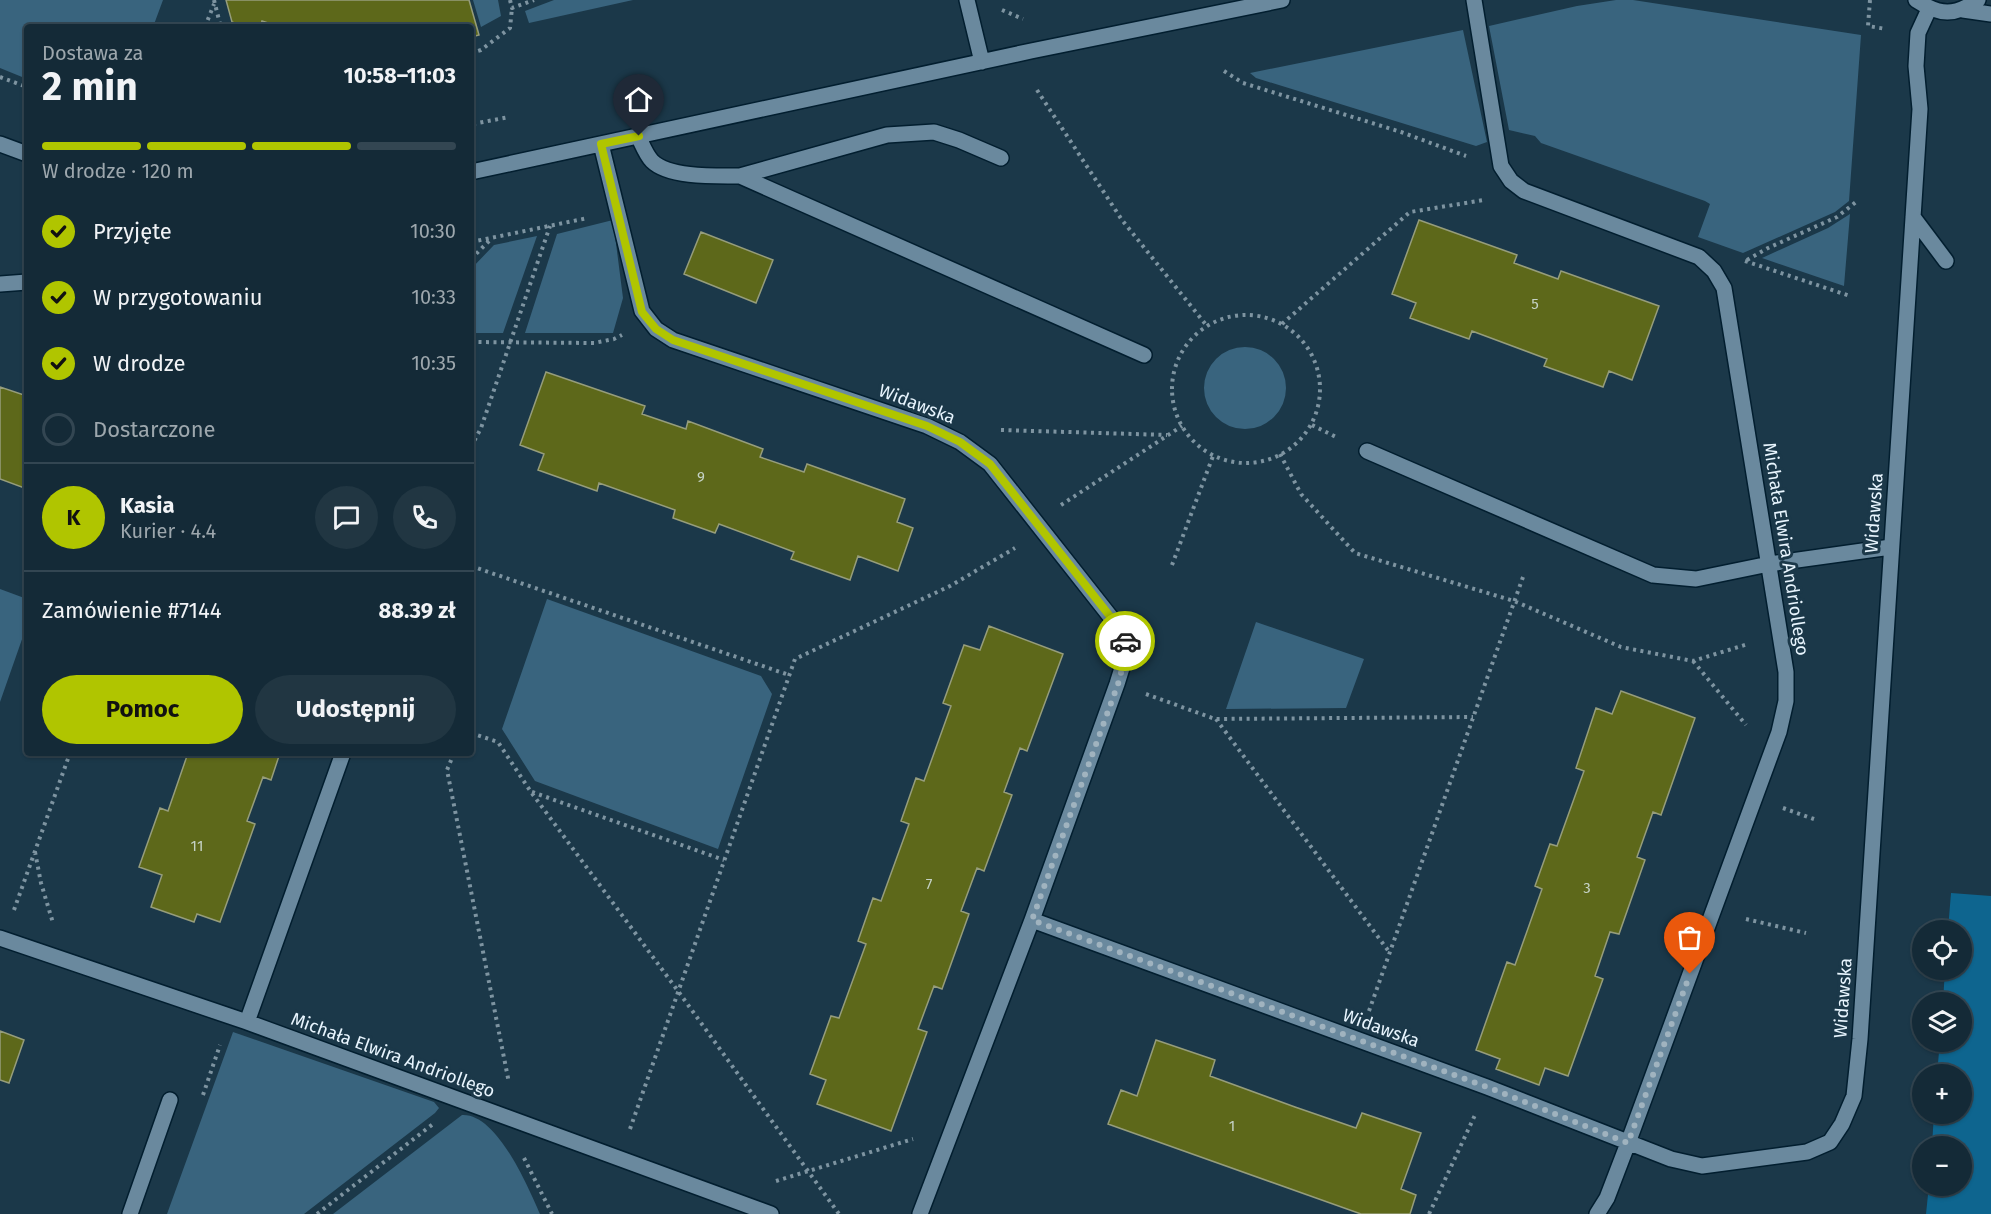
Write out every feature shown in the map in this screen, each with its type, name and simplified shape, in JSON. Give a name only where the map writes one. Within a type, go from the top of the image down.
[{"type":"street","points":[[967,0],[982,62]]},
{"type":"street","points":[[474,171],[1282,0]]},
{"type":"street","points":[[1474,0],[1501,166],[1511,181]]},
{"type":"street","points":[[1963,10],[1978,0]]},
{"type":"street","name":"Widawska","points":[[1032,920],[1487,1087],[1671,1159],[1702,1166],[1807,1152],[1830,1142],[1842,1124],[1854,1096],[1860,1040],[1920,109],[1916,66],[1918,33],[1923,4],[1946,12],[1963,10],[1991,14]]},
{"type":"street","points":[[639,136],[650,160],[663,169],[704,175],[740,176],[887,135],[934,132],[1001,158]]},
{"type":"street","points":[[0,144],[24,153]]},
{"type":"street","name":"Widawska","points":[[601,144],[642,312],[656,329],[673,340],[927,426],[960,442],[990,464],[1124,634],[1126,654],[1118,684],[1032,920],[920,1214]]},
{"type":"street","points":[[740,176],[1144,355]]},
{"type":"street","name":"Michała Elwira Andriollego","points":[[1511,181],[1524,190],[1699,257],[1714,271],[1724,288],[1786,672],[1786,701],[1779,732],[1628,1143],[1607,1198],[1597,1214]]},
{"type":"street","points":[[1913,217],[1946,261]]},
{"type":"street","points":[[0,284],[24,282]]},
{"type":"street","points":[[1367,451],[1653,575],[1696,579],[1769,564],[1891,547]]},
{"type":"street","points":[[247,1022],[342,756]]},
{"type":"street","name":"Michała Elwira Andriollego","points":[[2,939],[247,1022],[771,1214]]},
{"type":"street","points":[[130,1214],[170,1100]]},
{"type":"path","points":[[474,52],[481,50],[510,28],[512,8],[510,0]]},
{"type":"path","points":[[512,8],[534,0]]},
{"type":"path","points":[[1868,26],[1870,0]]},
{"type":"path","points":[[206,24],[214,2]]},
{"type":"path","points":[[214,2],[220,24]]},
{"type":"path","points":[[999,9],[1026,20]]},
{"type":"path","points":[[1224,71],[1243,83],[1401,132],[1476,160],[1500,158]]},
{"type":"path","points":[[0,77],[24,86]]},
{"type":"path","points":[[1037,90],[1122,220],[1207,326]]},
{"type":"path","points":[[474,124],[509,117]]},
{"type":"path","points":[[1282,324],[1410,212],[1497,198],[1511,181]]},
{"type":"path","points":[[1746,261],[1767,248],[1837,218],[1856,202]]},
{"type":"path","points":[[474,241],[617,212]]},
{"type":"path","points":[[474,441],[481,428],[550,226]]},
{"type":"path","points":[[474,256],[491,238]]},
{"type":"path","points":[[1699,257],[1746,261],[1850,296]]},
{"type":"path","points":[[1254,315],[1282,324],[1304,342],[1318,368],[1320,398],[1312,425],[1293,448],[1267,461],[1238,464],[1213,456],[1187,436],[1174,411],[1171,381],[1180,354],[1198,331],[1224,317],[1254,315]]},
{"type":"path","points":[[474,342],[594,343],[614,339],[649,321]]},
{"type":"path","points":[[619,1158],[795,659],[950,586],[1039,527],[1182,426]]},
{"type":"path","points":[[960,442],[1001,430],[1167,435]]},
{"type":"path","points":[[1280,454],[1301,494],[1355,553],[1514,601],[1621,647],[1693,662],[1780,633]]},
{"type":"path","points":[[1172,565],[1213,456]]},
{"type":"path","points":[[474,567],[789,675]]},
{"type":"path","points":[[1380,982],[1523,577]]},
{"type":"path","points":[[1693,662],[1771,754]]},
{"type":"path","points":[[1118,684],[1215,719],[1473,717]]},
{"type":"path","points":[[1215,719],[1390,953]]},
{"type":"path","points":[[474,734],[498,742],[531,792],[839,1214]]},
{"type":"path","points":[[2,939],[69,756]]},
{"type":"path","points":[[453,756],[447,770],[521,1152],[552,1214]]},
{"type":"path","points":[[531,792],[724,861]]},
{"type":"path","points":[[35,851],[41,884],[53,923],[91,970]]},
{"type":"path","points":[[1713,911],[1806,933]]},
{"type":"path","points":[[1429,1214],[1487,1087]]},
{"type":"path","points":[[317,1214],[462,1102]]},
{"type":"path","points":[[752,1207],[760,1186],[953,1127]]},
{"type":"shaded area","points":[[0,0],[163,0],[154,24],[24,24],[24,78],[0,68]]},
{"type":"shaded area","points":[[473,0],[498,0],[501,16],[481,27]]},
{"type":"shaded area","points":[[554,0],[633,0],[529,23],[525,11]]},
{"type":"shaded area","points":[[1616,0],[1633,0],[1861,35],[1849,201],[1835,212],[1743,253],[1698,237],[1710,204],[1705,201],[1541,143],[1535,136],[1509,130],[1489,26],[1577,6]]},
{"type":"shaded area","points":[[1463,30],[1487,142],[1476,146],[1256,78],[1250,73]]},
{"type":"shaded area","points":[[1850,214],[1844,286],[1762,258],[1828,228]]},
{"type":"shaded area","points":[[613,220],[623,298],[613,333],[525,333],[557,234]]},
{"type":"shaded area","points":[[537,236],[503,333],[474,333],[474,266],[494,245]]},
{"type":"shaded area","points":[[1237,347],[1253,347],[1268,354],[1279,365],[1286,380],[1283,404],[1274,417],[1253,429],[1237,429],[1222,422],[1211,411],[1204,396],[1204,380],[1211,365],[1222,354]]},
{"type":"shaded area","points":[[0,589],[24,598],[24,634],[0,702]]},
{"type":"shaded area","points":[[547,599],[761,676],[772,694],[718,849],[535,781],[502,729]]},
{"type":"shaded area","points":[[1256,622],[1364,659],[1346,708],[1226,709]]},
{"type":"shaded area","points":[[1951,893],[1991,896],[1991,1214],[1926,1214],[1928,1196],[1972,1196],[1972,1136],[1933,1136],[1933,1124],[1972,1124],[1972,1064],[1938,1064],[1939,1052],[1972,1052],[1972,992],[1944,992],[1944,980],[1972,980],[1972,920],[1949,920]]},
{"type":"shaded area","points":[[233,1032],[434,1102],[439,1108],[304,1214],[167,1214]]},
{"type":"shaded area","points":[[462,1115],[475,1118],[499,1138],[519,1170],[540,1214],[333,1214]]},
{"type":"building","points":[[226,0],[469,0],[479,35],[474,36],[474,24],[271,24],[262,21],[261,24],[237,24],[232,22]]},
{"type":"building","points":[[1419,220],[1517,255],[1514,263],[1558,279],[1561,271],[1659,306],[1632,380],[1609,371],[1603,387],[1544,366],[1547,359],[1472,331],[1469,339],[1410,318],[1416,303],[1392,294]]},
{"type":"building","points":[[701,232],[773,260],[756,303],[684,274]]},
{"type":"building","points":[[546,372],[645,406],[642,414],[686,429],[688,421],[763,449],[760,457],[804,472],[807,464],[905,499],[897,522],[913,528],[898,571],[858,556],[850,580],[791,559],[794,552],[719,524],[715,533],[673,518],[675,510],[599,483],[597,491],[538,470],[544,454],[520,445]]},
{"type":"building","points":[[0,387],[24,395],[24,488],[0,479]]},
{"type":"building","points":[[989,626],[1063,654],[1027,751],[1020,748],[1004,792],[1012,795],[984,871],[977,868],[961,911],[969,914],[942,989],[934,986],[918,1029],[927,1032],[891,1131],[817,1104],[826,1080],[810,1074],[831,1016],[839,1018],[866,944],[858,941],[873,898],[881,901],[909,824],[901,821],[916,778],[924,781],[951,706],[943,703],[964,645],[980,650]]},
{"type":"building","points":[[1621,691],[1695,718],[1661,815],[1653,812],[1637,857],[1645,860],[1619,934],[1610,932],[1595,976],[1603,979],[1568,1076],[1545,1068],[1539,1085],[1496,1069],[1500,1059],[1476,1050],[1507,962],[1515,965],[1542,889],[1535,886],[1550,844],[1557,846],[1584,771],[1576,768],[1596,708],[1612,714]]},
{"type":"building","points":[[187,756],[279,756],[271,780],[263,777],[247,821],[255,824],[220,922],[197,914],[194,922],[151,907],[162,875],[139,867],[160,808],[168,811]]},
{"type":"building","points":[[0,1031],[24,1040],[9,1083],[0,1080]]},
{"type":"building","points":[[1156,1040],[1215,1060],[1210,1076],[1295,1107],[1356,1128],[1362,1113],[1421,1133],[1401,1189],[1416,1195],[1410,1214],[1361,1214],[1108,1124],[1121,1090],[1137,1096]]},
{"type":"way so far","points":[[1125,641],[1126,654],[1118,684],[1032,920],[1487,1087],[1628,1143],[1690,974]]},
{"type":"route","points":[[639,136],[601,144],[642,312],[656,329],[673,340],[927,426],[960,442],[990,464],[1124,634],[1125,641]]}]
